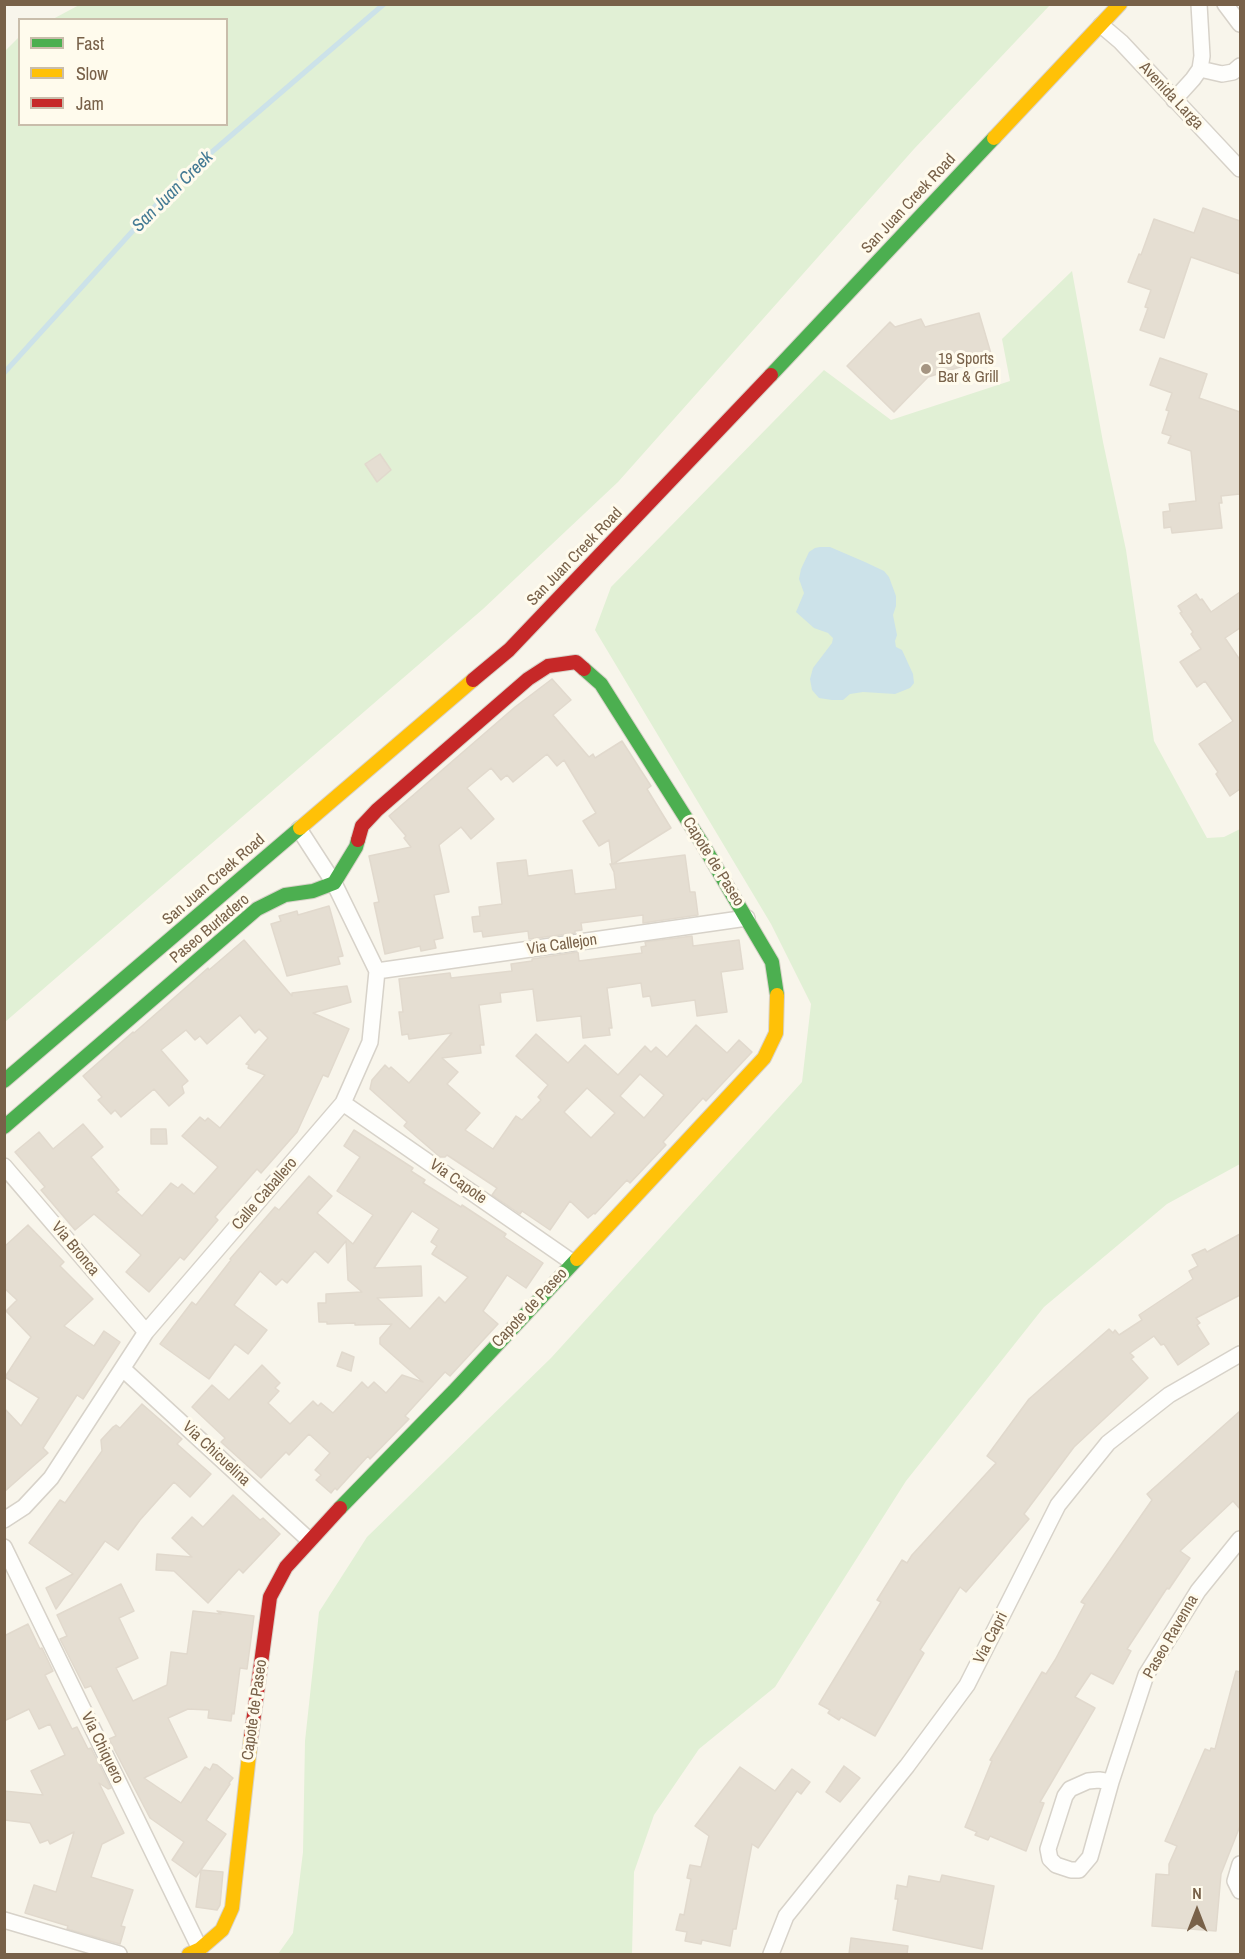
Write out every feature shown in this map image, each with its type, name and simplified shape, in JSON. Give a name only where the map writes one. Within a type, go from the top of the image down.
[{"type":"street","name":"San Juan Creek Road","points":[[4,1081],[509,650],[1120,4]]},
{"type":"street","points":[[1174,99],[1200,69],[1202,56],[1199,4]]},
{"type":"street","points":[[1225,4],[1240,24]]},
{"type":"street","name":"Avenida Larga","points":[[1101,25],[1121,42],[1240,169]]},
{"type":"street","points":[[1200,69],[1222,74],[1233,72],[1240,66]]},
{"type":"street","name":"Capote de Paseo","points":[[195,1952],[222,1930],[232,1908],[244,1793],[270,1597],[286,1567],[309,1540],[454,1391],[764,1058],[776,1033],[777,999],[772,962],[601,684],[576,662],[548,666],[528,679],[369,818],[362,826],[356,847],[334,883]]},
{"type":"street","points":[[299,829],[334,883],[377,971]]},
{"type":"street","name":"Paseo Burladero","points":[[4,1127],[257,909],[285,895],[313,891],[334,883]]},
{"type":"street","name":"Via Callejon","points":[[377,971],[747,918]]},
{"type":"street","name":"Calle Caballero","points":[[4,1520],[24,1507],[51,1478],[146,1332],[343,1102],[370,1042],[377,971]]},
{"type":"street","name":"Via Capote","points":[[343,1102],[572,1262]]},
{"type":"street","name":"Via Bronca","points":[[4,1166],[146,1332]]},
{"type":"street","name":"Via Capri","points":[[771,1954],[786,1916],[907,1766],[967,1685],[1058,1505],[1108,1443],[1169,1395],[1240,1354]]},
{"type":"street","name":"Via Chicuelina","points":[[123,1369],[309,1540]]},
{"type":"street","name":"Paseo Ravenna","points":[[1111,1782],[1088,1780],[1070,1789],[1065,1796],[1048,1849],[1050,1859],[1056,1865],[1079,1870],[1090,1857],[1111,1782],[1146,1675],[1198,1590],[1240,1539]]},
{"type":"street","name":"Via Chiquero","points":[[4,1547],[195,1952]]},
{"type":"street","points":[[1240,1863],[1235,1881],[1240,1891]]},
{"type":"street","points":[[4,1920],[119,1954]]},
{"type":"green space","points":[[81,4],[1050,5],[914,149],[618,482],[483,609],[5,1022],[4,52],[18,38],[18,126],[228,126],[228,18],[55,18]]},
{"type":"green space","points":[[1072,271],[1103,442],[1126,550],[1154,741],[1207,838],[1224,837],[1240,829],[1240,1164],[1167,1204],[1044,1307],[906,1481],[775,1687],[699,1749],[654,1815],[634,1872],[632,1954],[278,1954],[293,1933],[303,1852],[305,1741],[319,1612],[367,1537],[551,1358],[802,1082],[811,1004],[771,924],[595,630],[611,587],[824,370],[891,420],[1010,381],[1002,339]]},
{"type":"water","points":[[820,547],[830,547],[865,562],[884,571],[889,577],[896,596],[893,615],[897,635],[896,647],[902,650],[913,674],[914,683],[910,688],[895,694],[863,692],[850,694],[843,700],[819,698],[812,690],[810,679],[813,668],[832,643],[833,638],[828,633],[814,628],[796,612],[804,593],[799,579],[801,569],[809,552]]},
{"type":"building","points":[[1203,208],[1240,221],[1240,274],[1191,257],[1164,338],[1140,330],[1148,308],[1145,307],[1151,290],[1128,282],[1154,219],[1194,233]]},
{"type":"building","points":[[979,313],[992,357],[928,377],[894,412],[847,366],[890,322],[895,327],[921,319],[925,327]]},
{"type":"building","points":[[1160,358],[1207,374],[1199,398],[1240,412],[1240,494],[1221,496],[1222,503],[1219,503],[1222,528],[1172,533],[1171,527],[1164,528],[1163,512],[1170,511],[1169,504],[1196,501],[1191,451],[1168,443],[1171,436],[1162,433],[1172,393],[1150,385]]},
{"type":"building","points":[[380,454],[391,470],[377,482],[365,464]]},
{"type":"building","points":[[1240,592],[1240,628],[1225,638],[1240,660],[1240,789],[1230,796],[1216,774],[1218,772],[1199,744],[1233,721],[1205,681],[1197,687],[1180,662],[1201,649],[1178,606],[1196,594],[1211,612]]},
{"type":"building","points":[[552,679],[571,700],[553,715],[589,757],[593,754],[595,758],[622,741],[651,786],[647,789],[671,828],[613,864],[685,855],[690,892],[695,892],[698,915],[643,923],[643,915],[581,923],[582,930],[575,931],[575,933],[529,939],[528,931],[483,937],[482,931],[474,932],[472,917],[480,916],[479,907],[502,904],[497,863],[526,860],[528,876],[572,870],[575,894],[616,889],[614,872],[610,864],[612,864],[609,840],[599,846],[583,821],[596,813],[564,760],[557,766],[547,754],[513,782],[507,775],[501,780],[491,768],[467,788],[494,819],[471,839],[461,827],[439,845],[449,892],[434,895],[443,938],[434,940],[436,948],[421,951],[420,946],[385,954],[374,903],[379,902],[369,856],[411,847],[404,838],[406,836],[389,816],[515,707]]},
{"type":"building","points":[[329,906],[343,956],[338,957],[340,964],[287,976],[271,924],[281,921],[279,916],[297,911],[298,915]]},
{"type":"building","points":[[692,936],[693,946],[739,940],[743,969],[721,972],[727,1012],[697,1016],[695,1000],[652,1006],[650,996],[643,997],[641,983],[607,988],[612,1028],[609,1028],[610,1035],[583,1038],[581,1016],[537,1021],[533,989],[500,993],[501,1002],[479,1005],[484,1045],[480,1045],[481,1053],[442,1058],[458,1072],[447,1084],[480,1113],[465,1130],[493,1149],[516,1116],[522,1120],[541,1100],[538,1097],[548,1085],[516,1056],[536,1034],[568,1063],[585,1045],[618,1075],[645,1046],[651,1052],[656,1047],[667,1057],[696,1025],[727,1053],[739,1040],[752,1052],[706,1101],[703,1098],[663,1142],[666,1145],[630,1183],[627,1180],[595,1214],[588,1218],[570,1201],[550,1230],[522,1211],[520,1214],[492,1195],[497,1188],[447,1155],[440,1157],[404,1126],[407,1122],[370,1089],[372,1080],[385,1065],[389,1069],[391,1067],[409,1083],[452,1033],[409,1039],[408,1034],[402,1035],[399,1012],[403,1012],[399,979],[450,973],[451,978],[512,971],[511,964],[578,952],[579,961],[642,953],[641,947],[646,946],[645,942]],"holes":[[[640,1074],[664,1095],[644,1118],[620,1096]],[[587,1088],[615,1113],[591,1138],[564,1112]]]},
{"type":"building","points":[[244,940],[292,996],[292,993],[347,986],[351,1002],[313,1013],[349,1029],[328,1077],[323,1075],[297,1132],[261,1173],[257,1169],[215,1217],[218,1220],[184,1260],[180,1257],[149,1292],[126,1272],[141,1255],[94,1214],[75,1230],[41,1190],[45,1187],[15,1152],[39,1132],[53,1149],[83,1124],[103,1147],[91,1157],[119,1190],[116,1192],[142,1216],[171,1183],[178,1188],[182,1184],[194,1194],[218,1167],[182,1136],[200,1117],[205,1121],[208,1118],[220,1128],[265,1075],[248,1068],[249,1065],[246,1064],[268,1038],[259,1029],[255,1033],[240,1015],[207,1044],[200,1036],[195,1040],[186,1030],[161,1050],[188,1081],[182,1086],[184,1093],[169,1106],[154,1089],[121,1117],[115,1110],[111,1114],[98,1100],[102,1097],[83,1076],[208,968],[209,970]]},
{"type":"building","points":[[151,1129],[166,1129],[167,1144],[151,1144]]},
{"type":"building","points":[[354,1130],[413,1168],[411,1171],[425,1180],[423,1183],[506,1234],[504,1237],[543,1263],[526,1288],[507,1275],[483,1311],[498,1324],[450,1376],[445,1372],[405,1416],[409,1419],[370,1459],[368,1456],[337,1490],[335,1488],[331,1493],[316,1480],[321,1475],[315,1470],[330,1453],[309,1434],[289,1455],[286,1452],[261,1478],[221,1442],[225,1438],[192,1407],[212,1385],[229,1400],[262,1365],[280,1383],[275,1388],[279,1391],[268,1403],[290,1424],[313,1401],[318,1406],[321,1403],[333,1413],[362,1382],[368,1388],[374,1382],[386,1393],[402,1375],[423,1382],[380,1344],[380,1338],[392,1324],[355,1325],[355,1323],[319,1322],[318,1303],[326,1303],[326,1294],[362,1292],[348,1280],[346,1241],[328,1263],[315,1251],[287,1283],[282,1279],[276,1285],[260,1271],[234,1305],[267,1330],[248,1354],[235,1344],[209,1379],[160,1344],[192,1302],[196,1305],[230,1259],[275,1207],[279,1210],[309,1176],[332,1196],[317,1213],[353,1244],[373,1215],[337,1191],[360,1157],[344,1146]],"holes":[[[412,1211],[439,1229],[431,1242],[437,1246],[432,1254],[468,1277],[445,1303],[439,1297],[410,1329],[377,1298],[422,1296],[421,1266],[374,1268]]]},
{"type":"building","points":[[28,1225],[64,1262],[60,1266],[93,1299],[64,1326],[94,1346],[104,1331],[120,1342],[83,1399],[77,1395],[43,1448],[48,1453],[4,1492],[4,1408],[21,1426],[39,1398],[5,1377],[31,1337],[6,1311],[17,1300],[4,1288],[4,1247]]},
{"type":"building","points":[[1240,1234],[1240,1295],[1196,1318],[1200,1323],[1197,1325],[1209,1344],[1178,1365],[1164,1344],[1161,1345],[1154,1336],[1130,1353],[1134,1357],[1131,1359],[1148,1378],[1074,1447],[1024,1514],[1029,1519],[966,1592],[960,1587],[920,1650],[924,1653],[875,1736],[841,1717],[839,1720],[828,1713],[830,1710],[819,1704],[881,1602],[877,1600],[902,1560],[907,1563],[996,1463],[987,1456],[1029,1399],[1109,1329],[1113,1333],[1115,1330],[1119,1335],[1142,1320],[1139,1315],[1193,1279],[1189,1271],[1198,1266],[1192,1255],[1205,1249],[1207,1252]]},
{"type":"building","points":[[342,1352],[354,1357],[351,1371],[337,1366]]},
{"type":"building","points":[[142,1404],[182,1439],[177,1444],[211,1474],[190,1497],[174,1482],[140,1520],[118,1550],[105,1541],[56,1609],[46,1588],[73,1574],[29,1543],[60,1500],[65,1503],[102,1451],[101,1440],[116,1425],[120,1428]]},
{"type":"building","points":[[1240,1411],[1240,1509],[1233,1501],[1180,1551],[1190,1558],[1169,1589],[1167,1588],[1127,1649],[1131,1651],[1113,1684],[1091,1673],[1075,1697],[1095,1708],[1040,1802],[1044,1803],[1026,1851],[990,1836],[988,1840],[975,1835],[977,1832],[965,1827],[992,1761],[990,1760],[1042,1672],[1046,1674],[1055,1660],[1085,1604],[1081,1602],[1152,1500],[1147,1494]]},
{"type":"building","points":[[233,1495],[260,1520],[263,1518],[280,1534],[243,1573],[239,1569],[208,1603],[174,1571],[156,1570],[157,1554],[192,1557],[172,1538],[192,1517],[203,1527]]},
{"type":"building","points":[[121,1584],[134,1611],[119,1618],[138,1658],[116,1668],[133,1701],[167,1685],[171,1652],[187,1654],[193,1611],[221,1614],[217,1611],[254,1616],[247,1669],[240,1668],[231,1721],[208,1718],[209,1710],[188,1709],[168,1718],[187,1757],[144,1778],[181,1803],[205,1767],[210,1770],[213,1764],[217,1765],[233,1778],[206,1820],[226,1834],[196,1877],[172,1860],[184,1842],[150,1818],[109,1739],[116,1736],[91,1686],[85,1688],[60,1639],[67,1636],[57,1615]]},
{"type":"building","points":[[28,1624],[53,1671],[45,1675],[72,1729],[77,1727],[88,1749],[91,1748],[111,1788],[108,1789],[99,1783],[124,1833],[102,1844],[91,1877],[133,1890],[121,1926],[125,1927],[120,1944],[67,1929],[68,1926],[25,1913],[34,1885],[56,1892],[74,1832],[50,1844],[48,1840],[40,1843],[30,1823],[4,1820],[4,1791],[43,1795],[31,1771],[65,1755],[50,1724],[39,1729],[29,1709],[4,1721],[4,1636]]},
{"type":"building","points":[[1236,1671],[1240,1672],[1240,1826],[1221,1874],[1216,1931],[1152,1926],[1156,1874],[1169,1875],[1169,1864],[1177,1846],[1165,1841],[1205,1749],[1210,1751],[1211,1748],[1215,1749]]},
{"type":"building","points":[[844,1766],[860,1778],[840,1802],[826,1792]]},
{"type":"building","points":[[740,1767],[775,1791],[792,1769],[810,1782],[801,1794],[797,1791],[758,1848],[752,1844],[736,1929],[733,1929],[730,1946],[702,1940],[701,1944],[685,1941],[687,1932],[676,1930],[680,1914],[684,1915],[691,1879],[687,1878],[690,1865],[701,1867],[709,1836],[695,1826]]},
{"type":"building","points":[[201,1870],[223,1872],[220,1905],[217,1910],[196,1907]]},
{"type":"building","points":[[942,1875],[994,1886],[982,1949],[893,1930],[898,1899],[895,1899],[897,1885],[907,1887],[909,1876],[940,1882]]},
{"type":"building","points":[[851,1938],[908,1946],[907,1954],[849,1954]]},
{"type":"waterway","name":"San Juan Creek","points":[[4,373],[177,182],[384,4]]},
{"type":"traffic: fast","points":[[771,375],[994,138]]},
{"type":"traffic: fast","points":[[584,669],[601,684],[703,845],[772,962],[777,995]]},
{"type":"traffic: fast","points":[[4,1081],[300,828]]},
{"type":"traffic: fast","points":[[4,1127],[257,909],[285,895],[313,891],[334,883],[358,840]]},
{"type":"traffic: fast","points":[[340,1508],[454,1391],[577,1259]]},
{"type":"traffic: slow","points":[[994,138],[1120,4]]},
{"type":"traffic: slow","points":[[300,828],[473,680]]},
{"type":"traffic: slow","points":[[577,1259],[764,1058],[776,1033],[777,995]]},
{"type":"traffic: slow","points":[[189,1954],[200,1949],[222,1930],[232,1908],[251,1737]]},
{"type":"traffic: jam","points":[[473,680],[509,650],[771,375]]},
{"type":"traffic: jam","points":[[358,840],[362,826],[377,810],[528,679],[548,666],[576,662],[584,669]]},
{"type":"traffic: jam","points":[[251,1737],[270,1597],[286,1567],[340,1508]]},
{"type":"place","name":"19 Sports Bar & Grill","points":[[926,369]]}]
